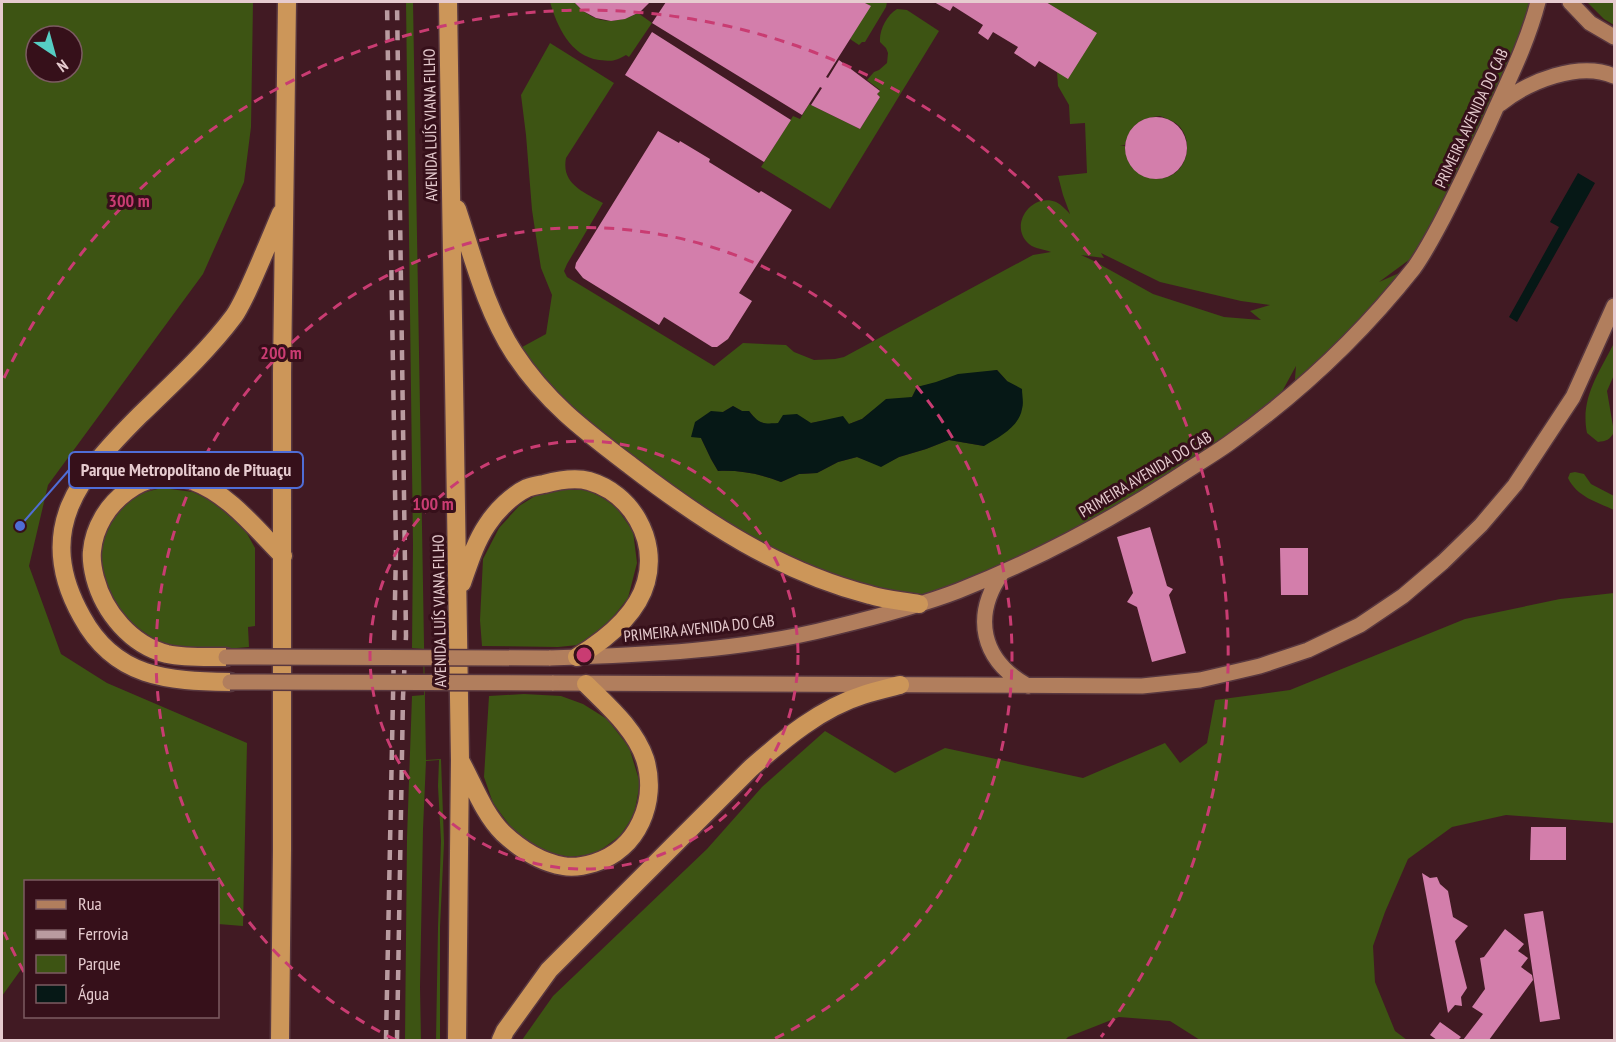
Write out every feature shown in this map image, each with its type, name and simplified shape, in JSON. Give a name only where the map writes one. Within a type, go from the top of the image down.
[{"type":"highway","points":[[280,1041],[282,373],[287,2]]},
{"type":"highway","name":"AVENIDA LUÍS VIANA FILHO","points":[[448,2],[460,760],[457,1041]]},
{"type":"highway","points":[[451,192],[495,318],[513,352],[552,401],[585,431],[705,520],[765,555],[817,579],[843,588],[872,596],[919,604]]},
{"type":"highway","points":[[230,682],[175,680],[148,674],[123,662],[105,647],[88,628],[74,603],[64,576],[63,528],[71,501],[90,469],[117,438],[215,339],[235,315],[255,275],[284,206]]},
{"type":"highway","points":[[226,657],[168,654],[147,646],[126,630],[109,612],[99,592],[93,570],[92,552],[98,528],[108,509],[126,491],[146,481],[169,475],[192,480],[212,490],[238,511],[283,556]]},
{"type":"highway","points":[[458,596],[473,550],[487,524],[505,503],[526,489],[570,479],[589,481],[609,490],[628,505],[640,522],[646,540],[648,561],[646,582],[624,620],[606,638],[577,657]]},
{"type":"highway","points":[[460,760],[494,822],[519,847],[532,855],[549,863],[582,866],[601,861],[618,852],[632,839],[647,805],[649,782],[645,760],[638,743],[620,719],[586,684]]},
{"type":"highway","points":[[501,1041],[505,1031],[549,970],[751,768],[808,723],[837,706],[863,695],[900,685]]},
{"type":"main road","name":"PRIMEIRA AVENIDA DO CAB","points":[[226,657],[549,658],[688,651],[755,644],[833,628],[919,604],[1002,573],[1076,536],[1153,492],[1228,444],[1315,374],[1364,327],[1415,266],[1456,195],[1520,55],[1538,2]]},
{"type":"main road","points":[[1570,2],[1590,23],[1614,37]]},
{"type":"main road","points":[[1496,107],[1514,93],[1533,83],[1558,75],[1581,71],[1607,73],[1614,76]]},
{"type":"main road","points":[[230,682],[1142,686],[1200,680],[1260,666],[1308,650],[1360,625],[1404,596],[1481,525],[1515,485],[1573,397],[1614,306]]},
{"type":"main road","points":[[1002,573],[992,587],[986,603],[984,620],[986,637],[992,653],[1002,667],[1029,687]]},
{"type":"green space","points":[[2,2],[253,2],[251,127],[244,182],[203,274],[48,485],[29,566],[61,654],[107,683],[247,743],[243,926],[219,924],[219,880],[24,880],[24,965],[2,996]]},
{"type":"green space","points":[[406,2],[413,2],[426,760],[441,759],[444,843],[440,927],[440,1040],[436,1040],[441,841],[439,760],[426,761],[420,987],[421,1040],[405,1040],[407,838],[412,696],[424,695],[423,649],[412,648],[413,545]]},
{"type":"green space","points":[[550,2],[574,2],[588,14],[611,21],[638,13],[652,23],[629,57],[626,55],[619,59],[599,60],[580,53],[566,38]]},
{"type":"green space","points":[[863,2],[887,2],[865,42],[859,45],[850,39],[870,6]]},
{"type":"green space","points":[[1046,2],[1538,2],[1456,195],[1413,257],[1379,282],[1415,266],[1294,391],[1296,366],[1272,410],[1119,513],[919,604],[817,579],[637,471],[513,352],[546,334],[552,295],[541,268],[537,243],[521,95],[550,43],[614,83],[566,158],[565,167],[570,181],[603,203],[567,264],[564,271],[567,277],[714,366],[743,343],[786,345],[794,352],[814,360],[844,357],[1033,255],[1051,252],[1029,244],[1023,237],[1022,220],[1025,212],[1031,206],[1047,200],[1058,203],[1070,214],[1058,176],[1087,173],[1085,123],[1070,124],[1069,105],[1058,86],[1057,72],[1097,33]],"holes":[[[1160,116],[1173,122],[1184,132],[1187,151],[1183,163],[1175,173],[1157,179],[1145,176],[1134,169],[1126,155],[1125,146],[1120,146],[1125,145],[1130,132],[1137,124]],[[1101,253],[1160,282],[1241,301],[1270,305],[1250,311],[1261,320],[1224,317],[1153,294],[1081,255],[1104,258]],[[997,370],[1007,381],[984,446],[949,440],[899,457],[881,466],[857,457],[838,462],[817,473],[799,474],[781,482],[750,473],[718,471],[701,438],[723,412],[733,406],[742,411],[749,411],[757,421],[766,424],[822,421],[849,424],[862,419],[872,411],[912,397],[917,387]]]},
{"type":"green space","points":[[1587,2],[1614,2],[1614,25],[1604,19]]},
{"type":"green space","points":[[897,9],[907,10],[939,31],[830,209],[761,167],[793,116],[800,119],[809,104],[860,129],[880,97],[877,94],[880,90],[867,80],[887,63],[888,53],[880,42],[881,33],[887,19]]},
{"type":"green space","points":[[1614,343],[1614,375],[1607,391],[1614,432],[1608,440],[1598,442],[1587,433],[1586,408],[1592,386]]},
{"type":"green space","points":[[1570,473],[1584,474],[1591,484],[1614,496],[1614,510],[1588,498],[1577,490],[1568,478]]},
{"type":"green space","points":[[162,488],[193,492],[223,506],[244,528],[255,548],[255,626],[248,627],[249,647],[185,649],[157,641],[128,621],[108,595],[99,565],[100,537],[115,512],[137,494]]},
{"type":"green space","points":[[553,490],[588,490],[616,507],[633,531],[637,563],[628,598],[606,626],[578,645],[482,646],[480,620],[483,559],[499,528],[519,506],[535,496]]},
{"type":"green space","points":[[1614,593],[1614,823],[1506,815],[1452,827],[1408,859],[1373,946],[1375,982],[1395,1031],[1407,1040],[1200,1040],[1170,1021],[1119,1017],[1065,1040],[522,1040],[553,996],[707,849],[762,787],[825,731],[895,773],[945,748],[1083,778],[1165,743],[1180,763],[1207,743],[1215,700],[1290,690],[1465,619],[1560,599]]},
{"type":"green space","points":[[524,694],[561,696],[583,704],[607,719],[629,747],[640,783],[634,815],[620,836],[595,854],[570,857],[544,852],[519,838],[493,803],[484,777],[489,696]]},
{"type":"water","points":[[1578,173],[1595,183],[1517,322],[1509,317],[1559,227],[1550,222]]},
{"type":"water","points":[[997,370],[1007,381],[1022,389],[1023,407],[1013,426],[984,446],[949,440],[899,457],[881,467],[857,457],[838,462],[817,473],[799,474],[781,482],[750,473],[718,471],[701,438],[691,437],[695,422],[711,411],[723,412],[733,406],[742,411],[749,411],[759,421],[765,423],[778,423],[783,415],[797,414],[811,423],[843,416],[849,424],[862,419],[886,399],[912,397],[917,387],[958,374]]},
{"type":"building","points":[[574,2],[650,2],[640,12],[625,19],[611,21],[596,18],[583,11]]},
{"type":"building","points":[[666,2],[863,2],[871,6],[826,77],[828,78],[839,60],[880,91],[877,94],[880,97],[860,129],[811,105],[822,88],[820,87],[802,115],[652,23]]},
{"type":"building","points":[[934,2],[1046,2],[1097,33],[1068,79],[1039,61],[1035,67],[1014,53],[1018,47],[993,32],[988,40],[978,33],[983,25],[953,6],[950,11]]},
{"type":"building","points":[[652,32],[791,120],[764,162],[625,75]]},
{"type":"building","points":[[1150,117],[1162,117],[1178,126],[1185,136],[1187,148],[1185,160],[1178,170],[1162,179],[1150,179],[1139,174],[1130,165],[1125,154],[1125,142],[1130,131],[1139,122]]},
{"type":"building","points":[[658,131],[679,143],[680,141],[759,193],[761,191],[792,210],[739,293],[752,301],[728,339],[717,347],[712,347],[664,317],[659,325],[583,278],[575,268]]},
{"type":"building","points":[[1150,527],[1167,586],[1173,589],[1169,595],[1186,653],[1152,662],[1137,607],[1127,602],[1133,593],[1117,537]]},
{"type":"building","points":[[1280,548],[1308,548],[1308,595],[1281,595]]},
{"type":"building","points":[[1531,827],[1566,827],[1566,860],[1530,860]]},
{"type":"building","points":[[1422,873],[1430,878],[1437,877],[1440,884],[1448,891],[1453,917],[1468,926],[1455,941],[1467,988],[1461,997],[1462,1006],[1455,1005],[1448,1013]]},
{"type":"building","points":[[1543,911],[1560,1019],[1540,1022],[1524,914]]},
{"type":"building","points":[[1505,929],[1524,944],[1518,951],[1528,958],[1521,967],[1532,975],[1533,980],[1489,1040],[1463,1040],[1483,1014],[1472,1007],[1485,989],[1480,958],[1484,957]]},
{"type":"building","points":[[1440,1022],[1461,1037],[1458,1040],[1437,1040],[1430,1035]]},
{"type":"railway","points":[[386,1040],[396,550],[387,2]]},
{"type":"railway","points":[[397,2],[406,636],[397,1040]]},
{"type":"place","name":"Parque Metropolitano de Pituaçu","points":[[20,526]]}]
